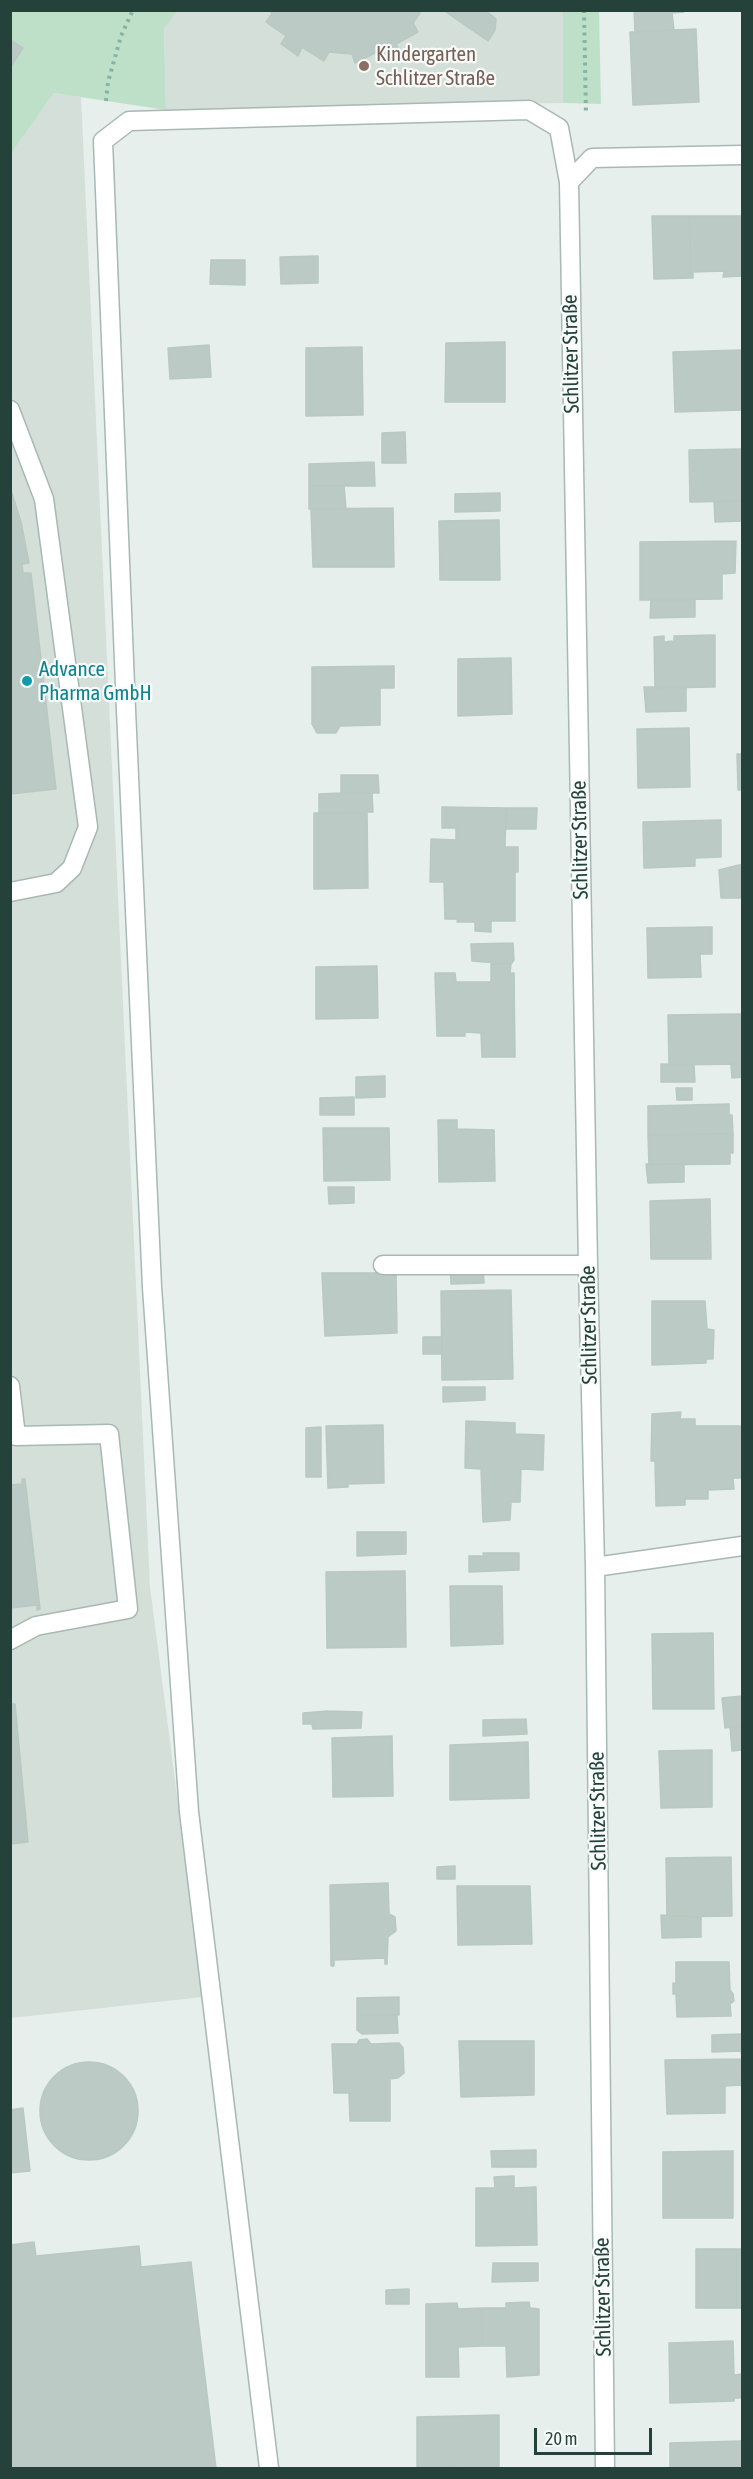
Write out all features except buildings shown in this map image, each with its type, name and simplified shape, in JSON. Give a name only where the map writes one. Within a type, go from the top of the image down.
[{"type":"street","name":"Schlitzer Straße","points":[[103,141],[129,121],[529,110],[559,128],[568,183],[595,1567],[605,2469]]},
{"type":"street","points":[[103,141],[152,1287],[189,1812],[269,2469]]},
{"type":"street","points":[[568,183],[592,158],[742,155]]},
{"type":"street","points":[[10,410],[44,499],[88,827],[72,868],[56,883],[10,892]]},
{"type":"street","points":[[383,1265],[588,1265]]},
{"type":"street","points":[[10,1386],[16,1436],[109,1434],[128,1609],[36,1626],[10,1640]]},
{"type":"street","points":[[595,1567],[742,1546]]},
{"type":"path","points":[[103,141],[108,82],[121,36],[133,10]]},
{"type":"path","points":[[584,10],[587,138],[592,158]]},
{"type":"shaded area","name":"Kindergarten Schlitzer Straße","points":[[177,10],[563,11],[563,103],[166,110],[164,29]]},
{"type":"shaded area","points":[[54,93],[81,97],[150,1587],[203,1997],[11,2018],[10,153]]},
{"type":"green space","points":[[11,11],[177,11],[164,29],[166,110],[54,93],[11,153]]},
{"type":"green space","points":[[563,11],[599,11],[601,104],[563,103]]},
{"type":"place","name":"Kindergarten Schlitzer Straße","points":[[364,66]]},
{"type":"place","name":"Advance Pharma GmbH","points":[[27,681]]}]
